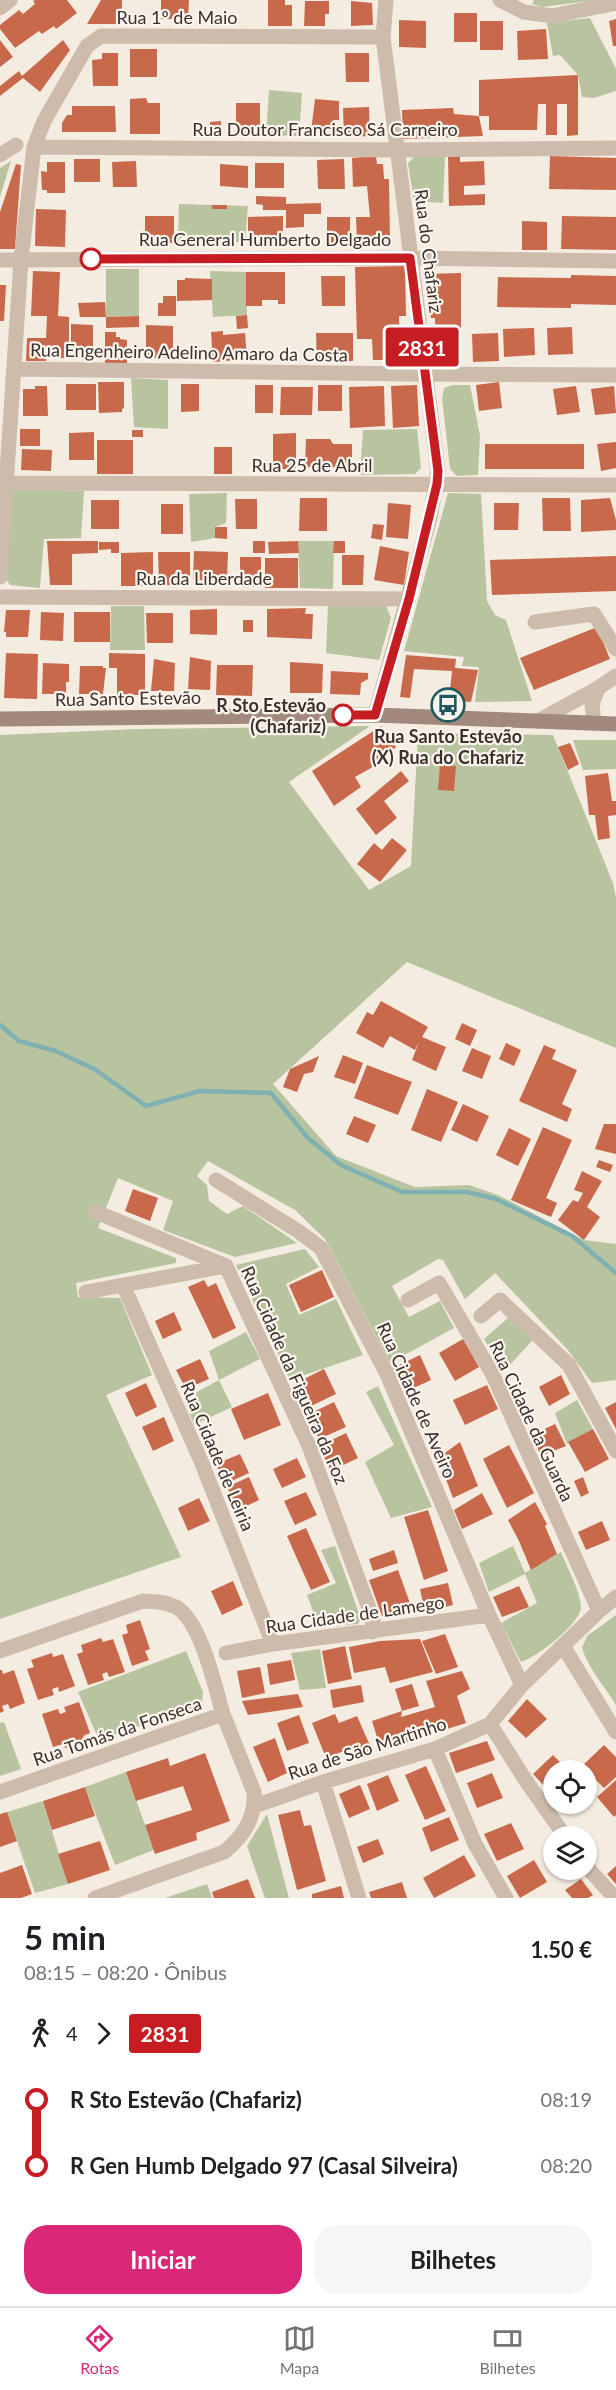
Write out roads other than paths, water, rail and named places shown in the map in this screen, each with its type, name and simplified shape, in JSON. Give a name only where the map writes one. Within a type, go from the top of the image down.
[{"type":"street","points":[[0,8],[10,0]]},
{"type":"street","name":"Rua do Chafariz","points":[[375,715],[409,599],[437,484],[438,471],[383,38],[386,0]]},
{"type":"street","points":[[500,0],[524,12],[552,16],[616,3]]},
{"type":"street","name":"Rua 1º de Maio","points":[[0,577],[21,260],[34,147],[44,120],[87,46],[101,36],[383,38]]},
{"type":"street","points":[[0,155],[16,145]]},
{"type":"street","name":"Rua Doutor Francisco Sá Carneiro","points":[[34,147],[396,150],[616,148]]},
{"type":"street","name":"Rua General Humberto Delgado","points":[[0,260],[410,258],[616,261]]},
{"type":"street","name":"Rua Engenheiro Adelino Amaro da Costa","points":[[14,369],[616,375]]},
{"type":"street","name":"Rua 25 de Abril","points":[[7,483],[616,485]]},
{"type":"street","name":"Rua da Liberdade","points":[[0,597],[409,599]]},
{"type":"street","points":[[535,622],[594,615],[616,650]]},
{"type":"street","points":[[538,721],[598,688],[616,675]]},
{"type":"street","points":[[594,723],[592,704],[598,688]]},
{"type":"street","name":"Rua Santo Estevão","points":[[0,719],[375,715],[616,724]]},
{"type":"street","name":"Rua Cidade de Aveiro","points":[[216,1180],[321,1248],[387,1374],[489,1615],[522,1685]]},
{"type":"street","name":"Rua Cidade da Figueira da Foz","points":[[96,1212],[226,1266],[309,1446],[373,1619],[372,1632]]},
{"type":"street","points":[[86,1292],[226,1266]]},
{"type":"street","name":"Rua Cidade da Guarda","points":[[408,1300],[439,1283],[493,1375],[598,1611]]},
{"type":"street","name":"Rua Cidade de Leiria","points":[[123,1285],[201,1461],[273,1644]]},
{"type":"street","points":[[481,1316],[500,1300],[569,1365],[616,1451]]},
{"type":"street","name":"Rua de São Martinho","points":[[255,1806],[323,1782],[435,1749],[490,1724],[522,1685],[598,1611],[616,1598]]},
{"type":"street","points":[[0,1651],[143,1601],[163,1602],[178,1608],[191,1622],[223,1714]]},
{"type":"street","name":"Rua Cidade de Lamego","points":[[226,1653],[273,1644],[489,1615]]},
{"type":"street","points":[[563,1646],[616,1732]]},
{"type":"street","name":"Rua Tomás da Fonseca","points":[[0,1792],[223,1714],[254,1792],[255,1806]]},
{"type":"street","points":[[490,1724],[558,1826]]},
{"type":"street","points":[[435,1749],[475,1844],[506,1898]]},
{"type":"street","points":[[323,1782],[359,1898]]},
{"type":"street","points":[[95,1898],[224,1852],[238,1841],[247,1827],[255,1806]]},
{"type":"street","points":[[597,1878],[615,1898]]},
{"type":"waterway","points":[[0,1025],[19,1041],[56,1051],[96,1070],[146,1106],[200,1091],[271,1093],[308,1138],[341,1165],[402,1192],[467,1192],[496,1199],[572,1236],[616,1273]]},
{"type":"place","name":"Rua Santo Estevão (X) Rua do Chafariz","points":[[448,705]]},
{"type":"place","name":"R Sto Estevão (Chafariz)","points":[[343,715]]}]
